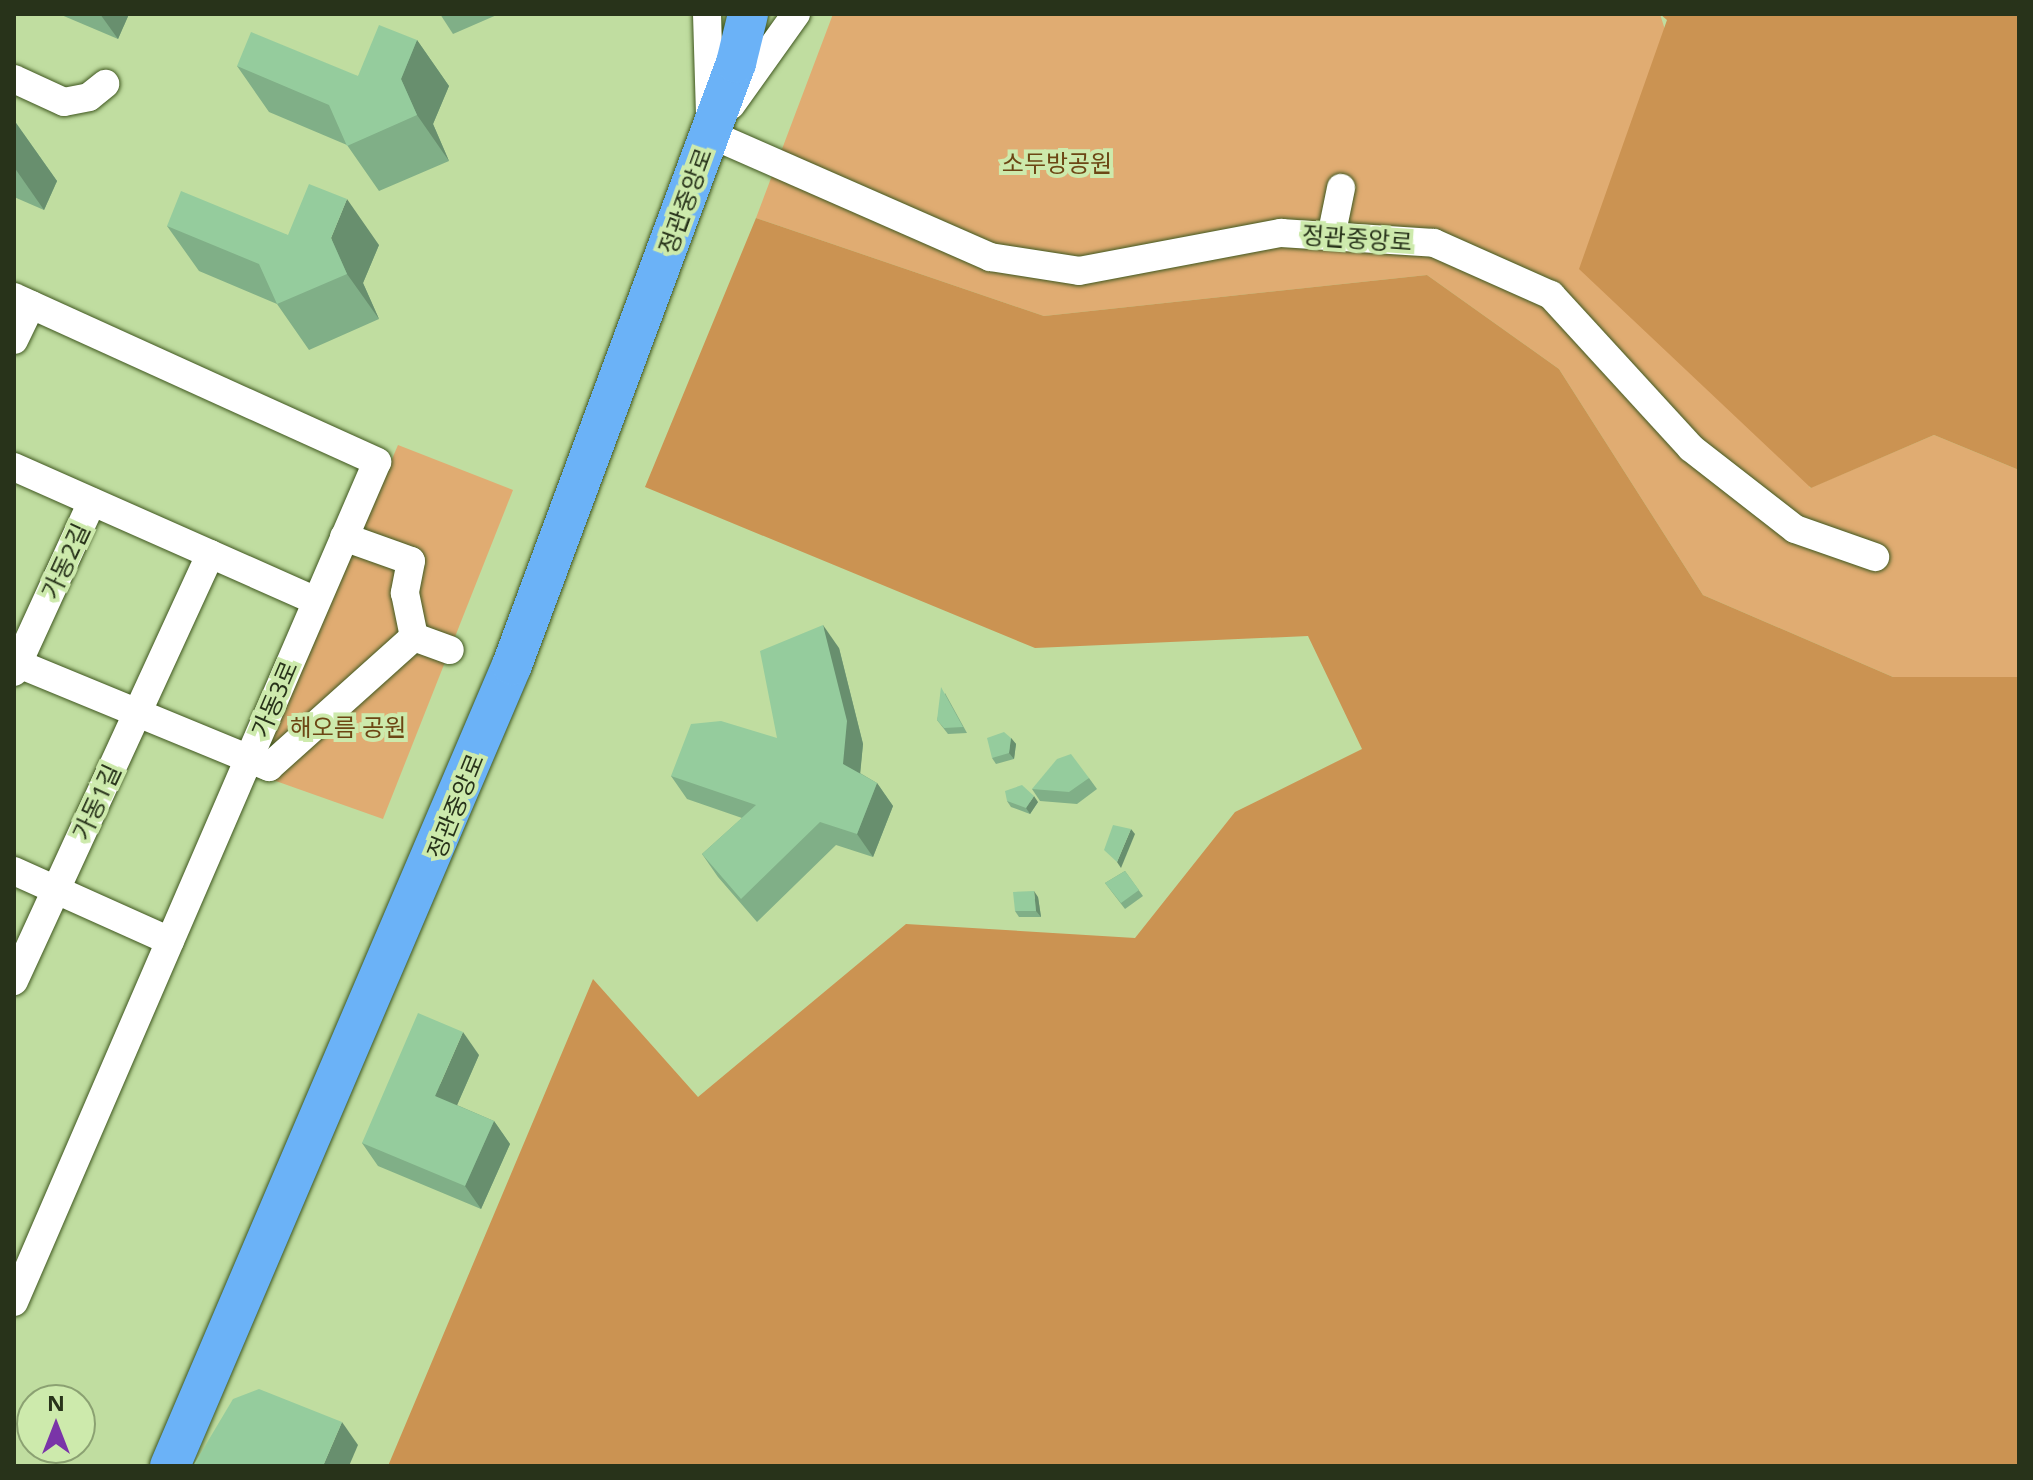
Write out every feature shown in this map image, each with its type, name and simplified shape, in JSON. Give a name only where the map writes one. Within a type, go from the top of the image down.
[{"type":"highway","name":"정관중앙로","points":[[170,1466],[440,844],[710,134],[748,14]]},
{"type":"street","points":[[707,14],[710,134]]},
{"type":"street","points":[[710,134],[796,14]]},
{"type":"street","points":[[14,79],[64,102],[89,97],[105,84]]},
{"type":"street","name":"정관중앙로","points":[[710,134],[990,257],[1079,271],[1281,233],[1332,232],[1434,243],[1551,295],[1691,448],[1795,529],[1875,557]]},
{"type":"street","points":[[1332,232],[1341,188]]},
{"type":"street","points":[[14,340],[22,301]]},
{"type":"street","name":"가동3로","points":[[14,1302],[377,462],[22,301]]},
{"type":"street","name":"가동2길","points":[[14,467],[316,601]]},
{"type":"street","name":"가동2길","points":[[15,666],[92,502]]},
{"type":"street","points":[[344,537],[411,561],[405,593],[414,637]]},
{"type":"street","points":[[136,715],[210,554]]},
{"type":"street","points":[[414,637],[450,650]]},
{"type":"street","points":[[15,666],[247,761],[269,767],[414,637]]},
{"type":"street","name":"가동1길","points":[[14,981],[136,715]]},
{"type":"street","points":[[14,871],[170,941]]},
{"type":"green space","name":"소두방공원","points":[[833,14],[1660,14],[1810,488],[1934,435],[2019,470],[2019,677],[1893,677],[1703,595],[1559,369],[1427,275],[1044,316],[756,218]]},
{"type":"green space","name":"해오름 공원","points":[[398,445],[513,490],[383,819],[256,774]]},
{"type":"shaded area","points":[[1660,14],[2019,14],[2019,470],[1934,435],[1811,488],[1579,269],[1667,20]]},
{"type":"shaded area","points":[[756,218],[1044,316],[1427,275],[1559,369],[1703,595],[1893,677],[2019,677],[2019,1466],[388,1466],[593,979],[698,1097],[906,924],[1135,938],[1235,812],[1362,749],[1308,636],[1035,648],[645,487]]},
{"type":"building","points":[[379,25],[417,40],[401,79],[417,115],[347,146],[329,105],[237,66],[251,32],[358,76]]},
{"type":"building","points":[[309,184],[347,199],[331,238],[347,274],[277,304],[259,264],[167,226],[181,191],[288,235]]},
{"type":"building","points":[[823,625],[847,721],[843,764],[877,783],[857,834],[820,822],[741,899],[702,854],[756,805],[671,776],[691,724],[721,721],[777,738],[760,651]]},
{"type":"building","points":[[941,687],[963,727],[944,728],[937,720]]},
{"type":"building","points":[[1004,732],[1011,738],[1009,753],[992,758],[987,738]]},
{"type":"building","points":[[1071,754],[1089,778],[1069,792],[1032,789],[1057,759]]},
{"type":"building","points":[[1022,785],[1034,796],[1026,808],[1007,801],[1005,791]]},
{"type":"building","points":[[1113,825],[1131,829],[1117,862],[1104,850]]},
{"type":"building","points":[[1125,871],[1139,890],[1121,903],[1105,883]]},
{"type":"building","points":[[1034,891],[1036,911],[1015,911],[1013,892]]},
{"type":"building","points":[[418,1013],[463,1032],[435,1096],[494,1121],[465,1186],[362,1143]]},
{"type":"building","points":[[259,1389],[342,1422],[323,1466],[193,1466],[233,1399]]}]
